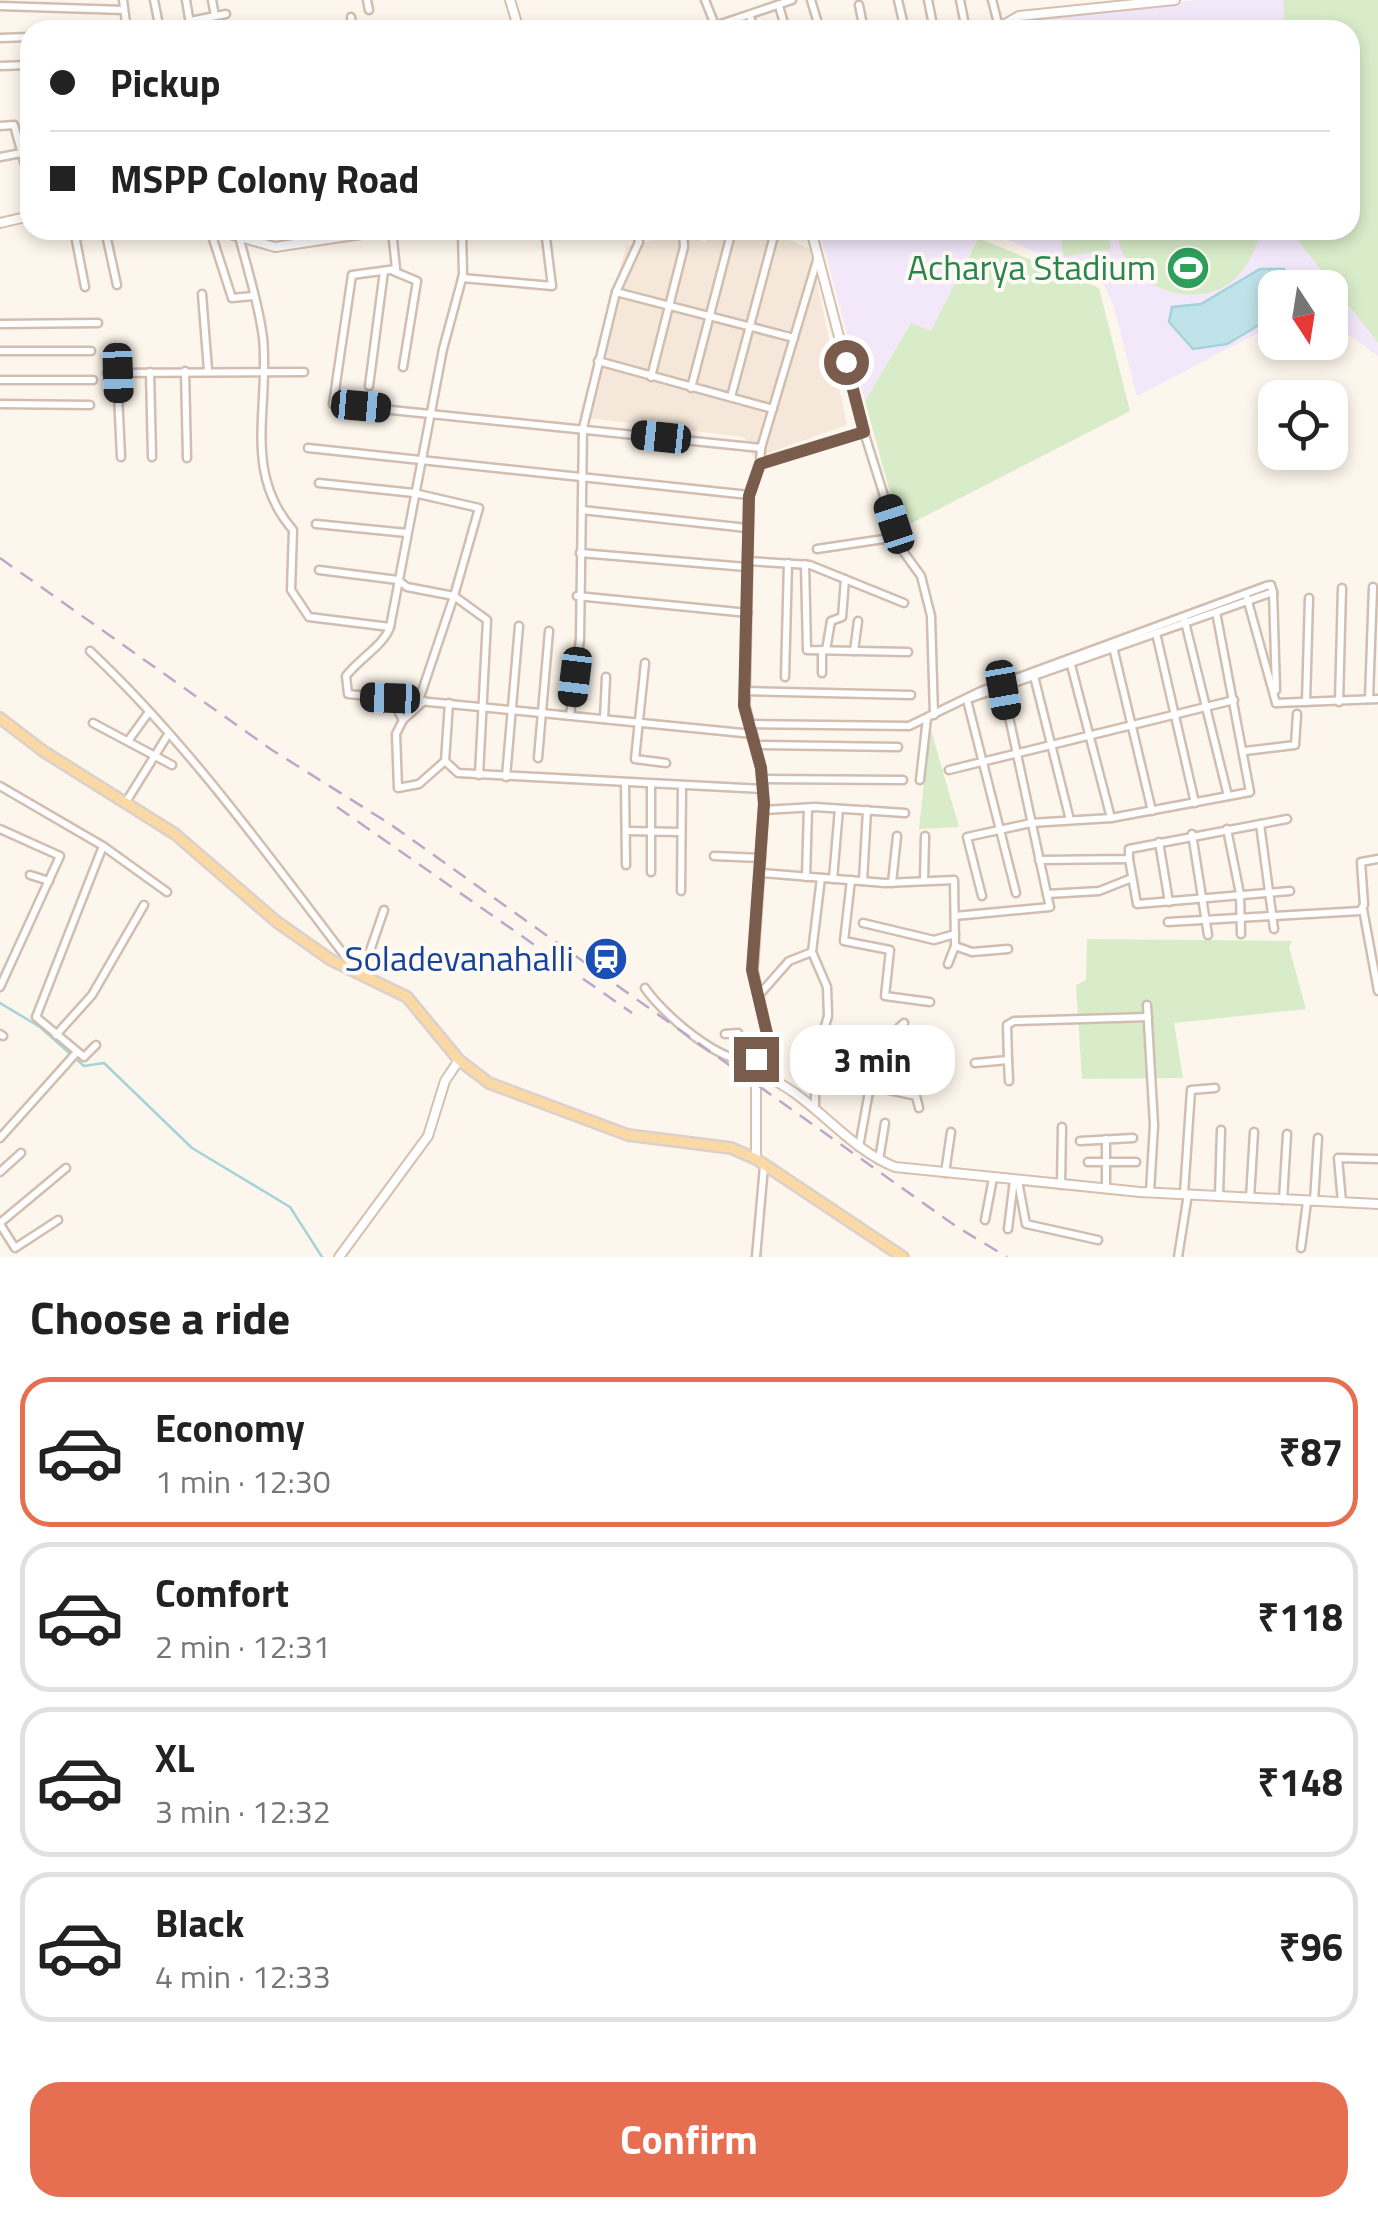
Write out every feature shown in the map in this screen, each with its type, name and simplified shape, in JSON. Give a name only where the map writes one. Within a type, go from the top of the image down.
[{"type":"main road","points":[[0,718],[43,751],[176,834],[277,922],[332,960],[408,997],[459,1060],[488,1083],[628,1135],[731,1148],[760,1162],[903,1257]]},
{"type":"street","points":[[123,0],[126,20]]},
{"type":"street","points":[[212,0],[215,16]]},
{"type":"street","points":[[366,0],[369,10]]},
{"type":"street","points":[[738,20],[792,0]]},
{"type":"street","points":[[1012,20],[1019,16],[1175,0]]},
{"type":"street","points":[[0,6],[30,3],[124,10]]},
{"type":"street","points":[[859,5],[862,20]]},
{"type":"street","points":[[779,6],[783,20]]},
{"type":"street","points":[[205,20],[226,14]]},
{"type":"street","points":[[750,16],[751,20]]},
{"type":"street","points":[[0,126],[14,124],[20,149]]},
{"type":"street","points":[[76,240],[85,287]]},
{"type":"street","points":[[107,240],[117,286]]},
{"type":"street","points":[[216,240],[232,298],[253,296]]},
{"type":"street","points":[[322,240],[275,247],[240,240],[263,337],[261,448],[269,500],[293,530],[290,590],[308,617],[390,627]]},
{"type":"street","points":[[392,240],[396,269],[352,274],[333,404],[761,448]]},
{"type":"street","points":[[462,240],[462,278],[420,460],[390,627],[382,643],[362,654],[344,682],[348,694],[753,734]]},
{"type":"street","points":[[462,278],[552,286],[546,240]]},
{"type":"street","points":[[570,715],[580,639],[577,596],[583,428],[616,292],[638,240]]},
{"type":"street","points":[[651,377],[684,240]]},
{"type":"street","points":[[691,388],[730,240]]},
{"type":"street","points":[[730,397],[773,240]]},
{"type":"street","points":[[814,240],[864,432],[897,537],[921,576],[931,616],[931,716],[920,780]]},
{"type":"street","points":[[756,1257],[760,1162],[755,1072],[756,1059],[768,1038],[752,970],[764,810],[763,784],[744,692],[747,528],[749,496],[761,448],[818,256]]},
{"type":"street","points":[[388,271],[417,281],[403,367]]},
{"type":"street","points":[[369,386],[388,271]]},
{"type":"street","points":[[616,292],[794,338]]},
{"type":"street","points":[[202,294],[208,370]]},
{"type":"street","points":[[0,324],[98,323]]},
{"type":"street","points":[[0,350],[91,351]]},
{"type":"street","points":[[598,361],[772,409]]},
{"type":"street","points":[[185,371],[188,458]]},
{"type":"street","points":[[150,372],[152,457]]},
{"type":"street","points":[[107,373],[304,372]]},
{"type":"street","points":[[118,373],[121,457]]},
{"type":"street","points":[[0,380],[93,380]]},
{"type":"street","points":[[0,404],[90,405]]},
{"type":"street","points":[[760,464],[864,432]]},
{"type":"street","points":[[308,448],[749,496]]},
{"type":"street","points":[[318,483],[414,494],[479,508],[421,700],[396,734],[398,788],[419,784],[445,760],[449,703]]},
{"type":"street","points":[[582,510],[747,528]]},
{"type":"street","points":[[316,524],[407,533]]},
{"type":"street","points":[[817,549],[897,537]]},
{"type":"street","points":[[580,553],[805,564],[904,603]]},
{"type":"street","points":[[785,677],[788,563]]},
{"type":"street","points":[[805,564],[808,650],[908,652]]},
{"type":"street","points":[[319,570],[398,580],[408,587],[454,596],[486,620],[479,705],[479,775]]},
{"type":"street","points":[[822,673],[831,621],[842,616],[845,579]]},
{"type":"street","points":[[1340,702],[1342,588]]},
{"type":"street","points":[[1276,703],[1374,699],[1373,588]]},
{"type":"street","points":[[750,724],[909,726],[1113,645],[1246,597],[1273,592],[1276,703]]},
{"type":"street","points":[[577,596],[748,613]]},
{"type":"street","points":[[969,699],[1071,665],[1185,619],[1216,612],[1246,597]]},
{"type":"street","points":[[1246,597],[1276,703]]},
{"type":"street","points":[[1306,702],[1309,598]]},
{"type":"street","points":[[982,896],[967,837],[1032,823],[1111,818],[1250,792],[1216,612]]},
{"type":"street","points":[[1185,619],[1228,796]]},
{"type":"street","points":[[854,651],[858,621]]},
{"type":"street","points":[[506,777],[519,626]]},
{"type":"street","points":[[538,758],[549,631]]},
{"type":"street","points":[[1156,632],[1195,803]]},
{"type":"street","points":[[1113,645],[1152,811]]},
{"type":"street","points":[[90,651],[149,712],[232,809],[359,971],[384,910]]},
{"type":"street","points":[[646,663],[635,759],[666,764]]},
{"type":"street","points":[[1071,665],[1111,818]]},
{"type":"street","points":[[1033,675],[1070,820]]},
{"type":"street","points":[[604,719],[606,678]]},
{"type":"street","points":[[955,916],[1050,906],[1003,690]]},
{"type":"street","points":[[744,692],[911,695]]},
{"type":"street","points":[[390,698],[403,720]]},
{"type":"street","points":[[969,699],[1016,893]]},
{"type":"street","points":[[949,770],[1089,732],[1234,700]]},
{"type":"street","points":[[128,741],[149,712]]},
{"type":"street","points":[[1244,751],[1295,745],[1298,714]]},
{"type":"street","points":[[93,724],[172,765]]},
{"type":"street","points":[[126,802],[167,736]]},
{"type":"street","points":[[755,746],[898,748]]},
{"type":"street","points":[[445,760],[458,773],[626,785],[903,780]]},
{"type":"street","points":[[626,785],[626,865]]},
{"type":"street","points":[[0,786],[103,846],[166,892]]},
{"type":"street","points":[[651,786],[651,872]]},
{"type":"street","points":[[681,891],[682,786]]},
{"type":"street","points":[[806,877],[808,808]]},
{"type":"street","points":[[764,810],[839,808],[905,814]]},
{"type":"street","points":[[833,879],[839,808]]},
{"type":"street","points":[[863,881],[867,810]]},
{"type":"street","points":[[1287,819],[1129,849],[1129,859],[1137,904],[1290,891]]},
{"type":"street","points":[[1260,824],[1274,929]]},
{"type":"street","points":[[0,829],[60,856],[0,987]]},
{"type":"street","points":[[1227,829],[1240,894],[1241,934]]},
{"type":"street","points":[[626,831],[680,832]]},
{"type":"street","points":[[1192,834],[1208,935]]},
{"type":"street","points":[[892,882],[897,836]]},
{"type":"street","points":[[924,881],[925,836]]},
{"type":"street","points":[[1159,842],[1169,902]]},
{"type":"street","points":[[96,1045],[84,1057],[75,1054],[36,1016],[103,846]]},
{"type":"street","points":[[714,856],[762,858]]},
{"type":"street","points":[[1040,860],[1129,859]]},
{"type":"street","points":[[1378,859],[1366,860],[1360,866],[1363,909],[1378,991]]},
{"type":"street","points":[[761,873],[863,881],[954,880],[955,946],[948,964]]},
{"type":"street","points":[[30,875],[49,881]]},
{"type":"street","points":[[816,1108],[815,1060],[823,1034],[827,987],[812,952],[821,878]]},
{"type":"street","points":[[1047,894],[1099,891],[1132,878]]},
{"type":"street","points":[[851,880],[844,941],[890,950],[885,996],[930,1002]]},
{"type":"street","points":[[56,1035],[92,994],[144,905]]},
{"type":"street","points":[[1168,922],[1363,909]]},
{"type":"street","points":[[863,923],[934,940],[955,934]]},
{"type":"street","points":[[955,946],[972,952],[1008,950]]},
{"type":"street","points":[[758,995],[789,961],[812,952]]},
{"type":"street","points":[[645,988],[681,1023],[738,1062],[756,1059]]},
{"type":"street","points":[[1147,1005],[1154,1124],[1150,1192]]},
{"type":"street","points":[[1008,1081],[1006,1025],[1014,1021],[1148,1017]]},
{"type":"street","points":[[823,1034],[887,1038],[904,1023]]},
{"type":"street","points":[[724,1034],[738,1033],[738,1062]]},
{"type":"street","points":[[887,1038],[897,1059]]},
{"type":"street","points":[[0,1138],[75,1054]]},
{"type":"street","points":[[338,1257],[428,1136],[446,1081],[459,1060]]},
{"type":"street","points":[[975,1063],[1008,1060]]},
{"type":"street","points":[[755,1072],[791,1088],[858,1148],[879,1160],[945,1173],[1106,1189],[1378,1204]]},
{"type":"street","points":[[858,1148],[870,1086],[916,1096],[919,1108]]},
{"type":"street","points":[[1178,1257],[1186,1194],[1191,1090],[1215,1088]]},
{"type":"street","points":[[879,1160],[885,1123]]},
{"type":"street","points":[[1061,1184],[1062,1127]]},
{"type":"street","points":[[1219,1196],[1222,1130]]},
{"type":"street","points":[[945,1173],[952,1132]]},
{"type":"street","points":[[1250,1198],[1254,1132]]},
{"type":"street","points":[[1283,1200],[1286,1134]]},
{"type":"street","points":[[1080,1140],[1133,1138]]},
{"type":"street","points":[[1302,1248],[1318,1138]]},
{"type":"street","points":[[1106,1139],[1106,1189]]},
{"type":"street","points":[[0,1172],[21,1152]]},
{"type":"street","points":[[1342,1202],[1338,1158],[1378,1159]]},
{"type":"street","points":[[1088,1162],[1136,1162]]},
{"type":"street","points":[[58,1220],[16,1248],[0,1224],[66,1168]]},
{"type":"street","points":[[985,1220],[994,1178]]},
{"type":"street","points":[[1008,1229],[1016,1180]]},
{"type":"street","points":[[1016,1180],[1026,1224],[1098,1240]]},
{"type":"shaded area","points":[[1199,0],[1378,0],[1378,356],[1348,335],[1348,270],[1258,270],[1258,333],[1137,396],[1113,304],[1102,281],[1008,240],[1360,240],[1360,20],[1016,20]]},
{"type":"shaded area","points":[[654,240],[699,240],[706,244],[707,240],[789,240],[810,249],[847,425],[754,458],[744,437],[579,417],[626,247]]},
{"type":"shaded area","points":[[822,240],[976,240],[931,332],[910,324],[865,401]]},
{"type":"green space","points":[[1283,0],[1378,0],[1378,343],[1348,305],[1348,270],[1321,270],[1298,240],[1360,240],[1360,20],[1284,20]]},
{"type":"green space","points":[[977,240],[983,240],[1099,288],[1130,411],[900,529],[865,401],[911,323],[931,331]]},
{"type":"green space","points":[[1061,240],[1109,240],[1111,249],[1064,257]]},
{"type":"green space","name":"Acharya Stadium","points":[[1119,240],[1258,240],[1236,278],[1213,291],[1195,295],[1176,293],[1143,278]]},
{"type":"green space","points":[[930,727],[959,827],[919,829]]},
{"type":"green space","points":[[1087,939],[1292,941],[1289,947],[1306,1009],[1174,1023],[1183,1078],[1082,1079],[1076,985],[1086,980]]},
{"type":"water","points":[[1258,270],[1258,326],[1227,344],[1193,349],[1169,322],[1172,307],[1201,304]]},
{"type":"waterway","points":[[0,1003],[40,1027],[84,1066],[104,1063],[192,1148],[290,1207],[322,1257]]},
{"type":"railway","points":[[0,558],[272,750],[390,824],[957,1227],[1007,1257]]},
{"type":"railway","points":[[337,807],[632,1013]]},
{"type":"place","name":"Acharya Stadium","points":[[1188,268]]},
{"type":"place","name":"Soladevanahalli","points":[[606,959]]},
{"type":"route","points":[[756,1059],[768,1038],[752,970],[764,804],[761,768],[744,706],[749,496],[760,464],[864,432],[846,362]]}]
